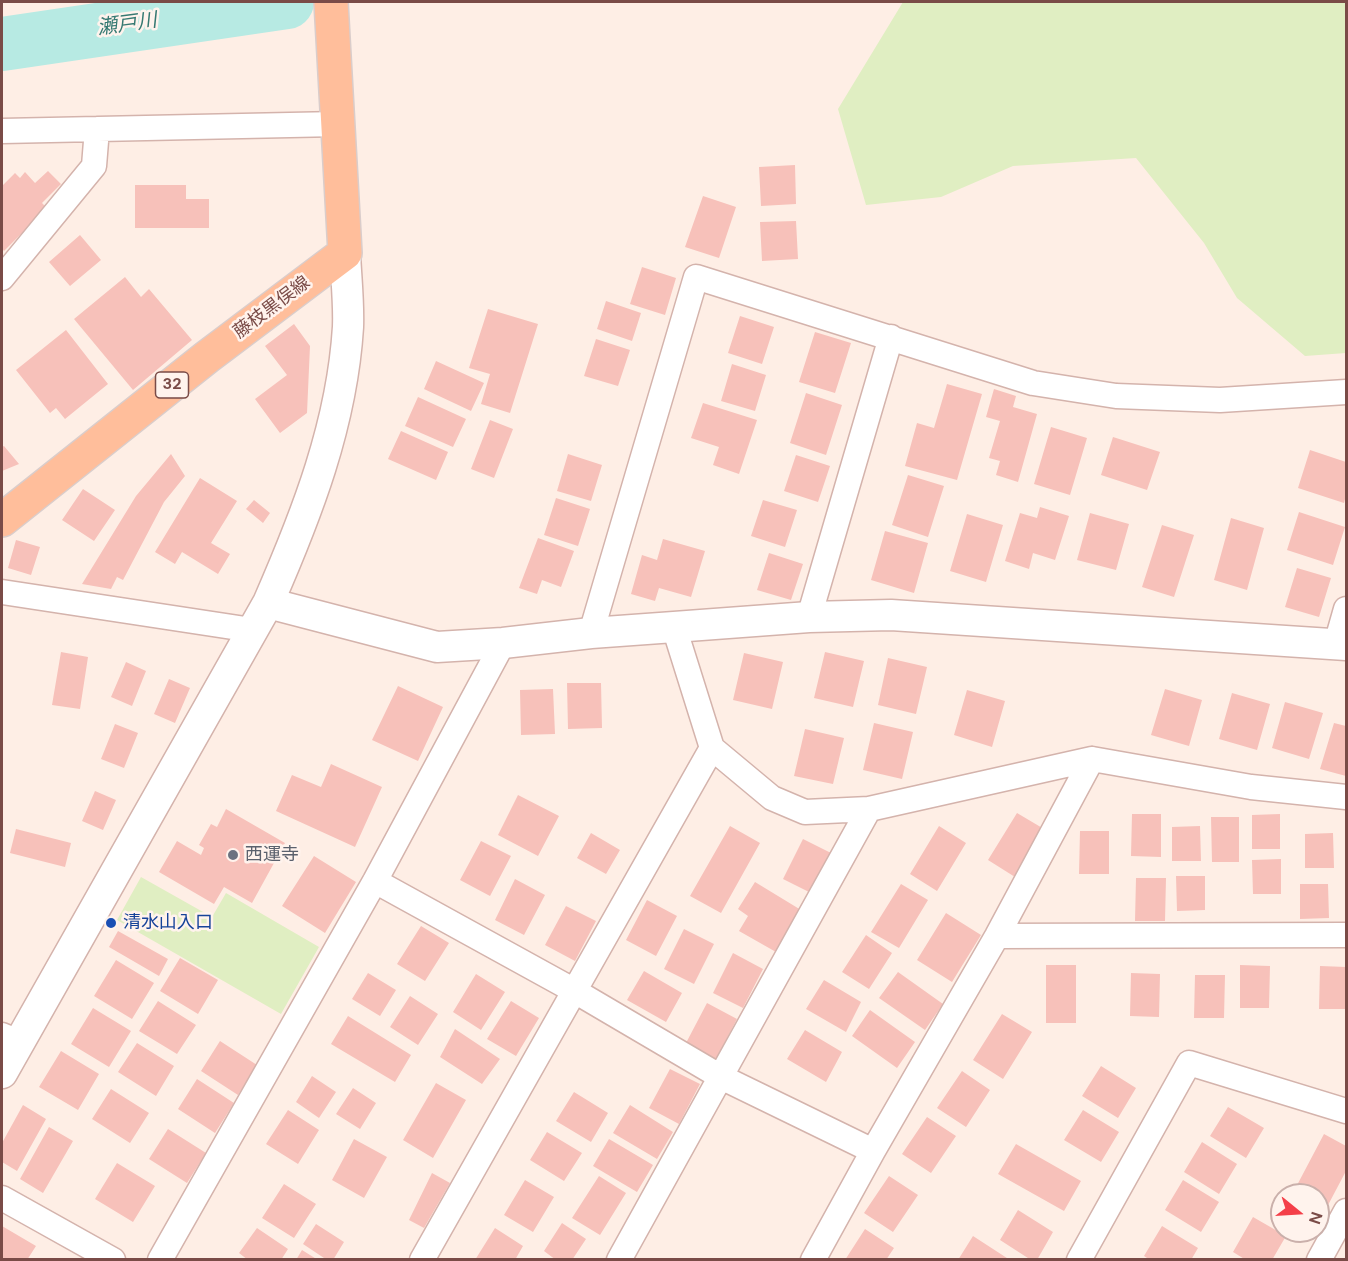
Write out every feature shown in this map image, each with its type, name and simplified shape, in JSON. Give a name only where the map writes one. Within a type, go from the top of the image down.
[{"type":"main road","points":[[331,2],[345,253]]},
{"type":"main road","name":"藤枝黒俣線","points":[[2,520],[207,357],[345,253]]},
{"type":"street","points":[[2,131],[97,129],[338,110]]},
{"type":"street","points":[[2,278],[94,166],[97,129]]},
{"type":"street","points":[[2,1073],[10,1039],[268,603],[310,501],[327,449],[339,394],[348,326],[345,253]]},
{"type":"street","points":[[591,633],[696,277],[1033,383],[1116,396],[1220,400],[1347,393]]},
{"type":"street","points":[[809,617],[891,338]]},
{"type":"street","points":[[2,592],[252,630]]},
{"type":"street","points":[[268,603],[437,647],[809,617],[891,615],[1341,644],[1347,609]]},
{"type":"street","points":[[674,627],[712,748],[772,798],[805,812],[869,809],[1092,759],[1251,787],[1347,797]]},
{"type":"street","points":[[160,1260],[375,881],[503,643]]},
{"type":"street","points":[[422,1260],[712,748]]},
{"type":"street","points":[[813,1260],[997,936],[1092,759]]},
{"type":"street","points":[[619,1260],[869,809]]},
{"type":"street","points":[[375,881],[573,990],[721,1077],[873,1151]]},
{"type":"street","points":[[997,936],[1347,935]]},
{"type":"street","points":[[1079,1260],[1189,1063],[1347,1111]]},
{"type":"street","points":[[2,1198],[113,1260]]},
{"type":"street","points":[[1319,1260],[1347,1211]]},
{"type":"green space","points":[[903,2],[1346,2],[1346,353],[1305,356],[1237,298],[1204,243],[1136,158],[1013,166],[941,197],[866,205],[838,109]]},
{"type":"green space","points":[[141,877],[212,917],[226,893],[319,947],[281,1014],[117,920]]},
{"type":"building","points":[[795,165],[796,204],[761,206],[759,167]]},
{"type":"building","points":[[48,171],[61,184],[42,203],[47,208],[4,251],[2,248],[2,186],[15,173],[20,178],[25,172],[35,183]]},
{"type":"building","points":[[135,185],[186,185],[186,199],[209,199],[209,228],[135,228]]},
{"type":"building","points":[[703,196],[736,207],[719,258],[685,247]]},
{"type":"building","points":[[796,221],[798,259],[762,261],[760,222]]},
{"type":"building","points":[[80,235],[101,260],[70,286],[49,262]]},
{"type":"building","points":[[642,267],[676,278],[665,315],[630,304]]},
{"type":"building","points":[[125,277],[141,297],[149,289],[192,340],[133,390],[74,319]]},
{"type":"building","points":[[606,301],[641,313],[632,341],[597,329]]},
{"type":"building","points":[[488,309],[538,324],[510,413],[481,404],[490,374],[469,368]]},
{"type":"building","points":[[740,316],[774,327],[762,364],[728,353]]},
{"type":"building","points":[[294,324],[310,346],[307,413],[280,433],[255,399],[287,375],[265,346]]},
{"type":"building","points":[[66,330],[108,384],[65,419],[56,408],[50,413],[16,370]]},
{"type":"building","points":[[815,332],[851,343],[835,393],[799,382]]},
{"type":"building","points":[[596,339],[630,350],[618,386],[584,376]]},
{"type":"building","points":[[436,361],[484,383],[471,411],[424,389]]},
{"type":"building","points":[[732,364],[766,375],[755,411],[721,401]]},
{"type":"building","points":[[947,384],[982,394],[957,480],[905,466],[917,423],[934,428]]},
{"type":"building","points":[[994,389],[1016,396],[1013,407],[1037,414],[1018,482],[996,475],[1000,461],[989,458],[1000,421],[986,417]]},
{"type":"building","points":[[806,393],[842,405],[826,455],[790,443]]},
{"type":"building","points":[[418,397],[466,419],[453,447],[405,426]]},
{"type":"building","points":[[703,403],[757,420],[739,474],[713,465],[719,447],[691,438]]},
{"type":"building","points":[[490,420],[513,429],[494,478],[471,469]]},
{"type":"building","points":[[1051,427],[1087,438],[1070,495],[1034,484]]},
{"type":"building","points":[[401,431],[448,452],[436,480],[388,459]]},
{"type":"building","points":[[1113,437],[1160,452],[1147,490],[1101,475]]},
{"type":"building","points":[[4,446],[19,464],[2,471],[2,447]]},
{"type":"building","points":[[1310,450],[1346,462],[1344,503],[1298,488]]},
{"type":"building","points":[[171,454],[185,476],[164,502],[123,580],[117,577],[111,589],[82,584],[136,496]]},
{"type":"building","points":[[568,454],[602,465],[591,501],[557,491]]},
{"type":"building","points":[[796,455],[830,466],[818,502],[784,491]]},
{"type":"building","points":[[908,475],[944,486],[928,537],[892,525]]},
{"type":"building","points":[[200,478],[237,501],[211,543],[230,554],[218,574],[182,552],[175,564],[155,552]]},
{"type":"building","points":[[83,489],[115,510],[94,541],[62,520]]},
{"type":"building","points":[[556,498],[590,509],[578,546],[544,535]]},
{"type":"building","points":[[254,500],[270,513],[263,523],[246,509]]},
{"type":"building","points":[[763,500],[797,510],[785,547],[751,536]]},
{"type":"building","points":[[1040,507],[1069,516],[1055,560],[1033,553],[1029,569],[1005,561],[1020,513],[1037,518]]},
{"type":"building","points":[[1299,512],[1345,527],[1333,565],[1287,550]]},
{"type":"building","points":[[1090,513],[1129,524],[1116,570],[1077,560]]},
{"type":"building","points":[[967,514],[1003,525],[986,582],[950,571]]},
{"type":"building","points":[[1231,518],[1264,528],[1247,590],[1214,580]]},
{"type":"building","points":[[1162,525],[1194,535],[1174,597],[1142,587]]},
{"type":"building","points":[[885,531],[928,543],[914,593],[871,580]]},
{"type":"building","points":[[538,538],[574,551],[561,587],[542,580],[537,594],[519,588]]},
{"type":"building","points":[[663,539],[705,551],[691,597],[659,588],[655,601],[631,594],[642,555],[657,560]]},
{"type":"building","points":[[16,540],[40,547],[31,575],[8,568]]},
{"type":"building","points":[[769,553],[803,564],[791,600],[757,590]]},
{"type":"building","points":[[1297,568],[1331,578],[1319,617],[1285,607]]},
{"type":"building","points":[[61,652],[88,657],[80,709],[52,705]]},
{"type":"building","points":[[825,652],[864,661],[853,707],[814,698]]},
{"type":"building","points":[[744,653],[783,662],[772,709],[733,700]]},
{"type":"building","points":[[888,658],[927,667],[916,714],[878,705]]},
{"type":"building","points":[[126,662],[146,671],[132,706],[111,697]]},
{"type":"building","points":[[169,679],[190,688],[175,723],[154,714]]},
{"type":"building","points":[[567,683],[601,683],[602,728],[568,729]]},
{"type":"building","points":[[398,686],[443,707],[418,761],[372,740]]},
{"type":"building","points":[[553,689],[555,734],[521,735],[520,690]]},
{"type":"building","points":[[1165,689],[1202,700],[1189,746],[1151,735]]},
{"type":"building","points":[[967,690],[1005,701],[992,747],[954,735]]},
{"type":"building","points":[[1232,693],[1270,704],[1257,750],[1219,739]]},
{"type":"building","points":[[1285,702],[1323,713],[1309,759],[1272,748]]},
{"type":"building","points":[[874,723],[913,732],[902,779],[863,770]]},
{"type":"building","points":[[1334,723],[1346,726],[1346,776],[1320,769]]},
{"type":"building","points":[[115,724],[138,733],[124,768],[101,759]]},
{"type":"building","points":[[805,729],[844,738],[833,784],[794,776]]},
{"type":"building","points":[[331,764],[382,787],[355,847],[276,811],[292,775],[321,787]]},
{"type":"building","points":[[95,791],[116,800],[103,830],[82,821]]},
{"type":"building","points":[[518,795],[559,816],[538,856],[498,835]]},
{"type":"building","points":[[226,809],[285,843],[252,903],[224,887],[214,904],[159,872],[177,841],[201,855],[204,848],[199,845],[211,824],[217,827]]},
{"type":"building","points":[[1017,813],[1044,829],[1015,877],[988,860]]},
{"type":"building","points":[[1132,814],[1161,814],[1161,857],[1131,856]]},
{"type":"building","points":[[1280,814],[1280,849],[1252,849],[1252,815]]},
{"type":"building","points":[[1211,817],[1239,817],[1239,862],[1212,862]]},
{"type":"building","points":[[730,826],[760,843],[721,913],[690,896]]},
{"type":"building","points":[[939,826],[966,843],[937,891],[910,874]]},
{"type":"building","points":[[1200,826],[1201,861],[1172,861],[1172,827]]},
{"type":"building","points":[[16,829],[71,843],[65,867],[10,853]]},
{"type":"building","points":[[1080,831],[1109,831],[1109,874],[1079,874]]},
{"type":"building","points":[[591,833],[620,850],[606,874],[577,858]]},
{"type":"building","points":[[1333,833],[1334,868],[1305,868],[1305,834]]},
{"type":"building","points":[[803,839],[833,854],[813,894],[783,879]]},
{"type":"building","points":[[481,841],[511,856],[490,896],[460,880]]},
{"type":"building","points":[[314,856],[356,882],[325,933],[282,906]]},
{"type":"building","points":[[1281,859],[1281,894],[1253,894],[1252,860]]},
{"type":"building","points":[[1176,876],[1205,876],[1205,910],[1177,911]]},
{"type":"building","points":[[1136,878],[1166,878],[1165,921],[1135,921]]},
{"type":"building","points":[[515,879],[545,895],[524,935],[495,920]]},
{"type":"building","points":[[755,882],[801,910],[776,952],[739,931],[748,916],[738,909]]},
{"type":"building","points":[[901,884],[928,900],[899,948],[871,932]]},
{"type":"building","points":[[1300,884],[1328,884],[1329,918],[1300,919]]},
{"type":"building","points":[[647,900],[677,916],[656,956],[626,940]]},
{"type":"building","points":[[566,906],[596,921],[575,961],[545,945]]},
{"type":"building","points":[[946,913],[981,935],[952,982],[917,960]]},
{"type":"building","points":[[421,926],[449,943],[425,981],[397,964]]},
{"type":"building","points":[[684,929],[714,944],[694,984],[664,969]]},
{"type":"building","points":[[118,931],[168,959],[159,976],[109,947]]},
{"type":"building","points":[[866,935],[892,953],[869,989],[842,972]]},
{"type":"building","points":[[733,953],[763,969],[743,1008],[713,993]]},
{"type":"building","points":[[180,958],[218,980],[198,1014],[160,991]]},
{"type":"building","points":[[116,960],[154,983],[132,1019],[94,996]]},
{"type":"building","points":[[1046,965],[1076,965],[1076,1023],[1046,1023]]},
{"type":"building","points":[[1240,965],[1270,966],[1269,1008],[1240,1008]]},
{"type":"building","points":[[1320,966],[1346,967],[1346,1009],[1319,1009]]},
{"type":"building","points":[[644,971],[682,993],[666,1022],[627,1000]]},
{"type":"building","points":[[898,972],[943,1004],[925,1030],[879,998]]},
{"type":"building","points":[[368,973],[396,990],[380,1016],[352,999]]},
{"type":"building","points":[[1131,973],[1160,974],[1159,1017],[1130,1016]]},
{"type":"building","points":[[476,974],[505,992],[481,1030],[453,1012]]},
{"type":"building","points":[[1195,975],[1225,975],[1224,1018],[1194,1018]]},
{"type":"building","points":[[824,980],[861,1002],[846,1032],[806,1009]]},
{"type":"building","points":[[410,996],[438,1014],[418,1045],[390,1027]]},
{"type":"building","points":[[158,1001],[196,1025],[177,1054],[139,1031]]},
{"type":"building","points":[[511,1001],[539,1018],[516,1056],[487,1039]]},
{"type":"building","points":[[707,1003],[737,1019],[716,1059],[686,1043]]},
{"type":"building","points":[[93,1008],[131,1031],[109,1067],[71,1044]]},
{"type":"building","points":[[870,1010],[915,1042],[897,1068],[852,1036]]},
{"type":"building","points":[[1002,1014],[1032,1032],[1003,1079],[973,1060]]},
{"type":"building","points":[[348,1016],[411,1055],[395,1082],[331,1044]]},
{"type":"building","points":[[455,1029],[500,1059],[482,1084],[440,1057]]},
{"type":"building","points":[[805,1030],[842,1052],[826,1082],[787,1059]]},
{"type":"building","points":[[220,1041],[257,1065],[238,1095],[201,1071]]},
{"type":"building","points":[[137,1043],[174,1066],[156,1096],[118,1072]]},
{"type":"building","points":[[61,1051],[99,1074],[78,1110],[39,1087]]},
{"type":"building","points":[[1101,1066],[1136,1088],[1118,1118],[1082,1096]]},
{"type":"building","points":[[670,1069],[700,1084],[679,1124],[649,1108]]},
{"type":"building","points":[[962,1071],[990,1090],[966,1127],[937,1108]]},
{"type":"building","points":[[312,1076],[336,1092],[319,1118],[296,1102]]},
{"type":"building","points":[[197,1079],[234,1103],[215,1133],[178,1109]]},
{"type":"building","points":[[436,1083],[466,1100],[433,1158],[403,1140]]},
{"type":"building","points":[[353,1088],[376,1103],[360,1129],[336,1114]]},
{"type":"building","points":[[111,1089],[149,1113],[130,1143],[92,1119]]},
{"type":"building","points":[[574,1092],[608,1113],[591,1142],[556,1121]]},
{"type":"building","points":[[23,1105],[46,1119],[17,1171],[2,1162],[2,1143]]},
{"type":"building","points":[[630,1105],[673,1132],[657,1159],[613,1133]]},
{"type":"building","points":[[1228,1107],[1264,1128],[1246,1158],[1210,1136]]},
{"type":"building","points":[[288,1110],[319,1130],[298,1164],[266,1144]]},
{"type":"building","points":[[1083,1110],[1119,1132],[1101,1162],[1064,1140]]},
{"type":"building","points":[[927,1117],[956,1136],[931,1173],[902,1154]]},
{"type":"building","points":[[49,1127],[73,1141],[43,1193],[20,1179]]},
{"type":"building","points":[[168,1129],[206,1153],[187,1183],[149,1159]]},
{"type":"building","points":[[547,1132],[582,1153],[564,1181],[530,1160]]},
{"type":"building","points":[[1324,1134],[1346,1146],[1346,1171],[1330,1201],[1330,1183],[1298,1183]]},
{"type":"building","points":[[354,1139],[387,1157],[364,1198],[332,1180]]},
{"type":"building","points":[[609,1139],[653,1165],[637,1192],[593,1166]]},
{"type":"building","points":[[1202,1142],[1237,1164],[1219,1194],[1184,1172]]},
{"type":"building","points":[[1016,1144],[1081,1181],[1064,1211],[998,1174]]},
{"type":"building","points":[[117,1163],[155,1186],[133,1222],[95,1199]]},
{"type":"building","points":[[432,1173],[450,1183],[424,1228],[409,1220]]},
{"type":"building","points":[[599,1176],[626,1193],[600,1235],[572,1218]]},
{"type":"building","points":[[889,1176],[918,1195],[893,1232],[864,1213]]},
{"type":"building","points":[[525,1180],[554,1197],[533,1232],[504,1215]]},
{"type":"building","points":[[1183,1180],[1219,1202],[1201,1232],[1165,1210]]},
{"type":"building","points":[[284,1184],[316,1204],[294,1238],[262,1218]]},
{"type":"building","points":[[1018,1210],[1053,1232],[1037,1260],[1031,1260],[1000,1240]]},
{"type":"building","points":[[1253,1217],[1270,1227],[1270,1243],[1282,1243],[1272,1260],[1246,1260],[1233,1252]]},
{"type":"building","points":[[562,1223],[586,1239],[572,1260],[556,1260],[544,1251]]},
{"type":"building","points":[[316,1224],[344,1242],[333,1260],[327,1260],[303,1244]]},
{"type":"building","points":[[2,1226],[36,1246],[27,1260],[2,1260]]},
{"type":"building","points":[[1162,1226],[1198,1248],[1191,1260],[1150,1260],[1144,1256]]},
{"type":"building","points":[[257,1228],[288,1249],[281,1260],[248,1260],[239,1253]]},
{"type":"building","points":[[495,1228],[523,1246],[515,1260],[475,1260]]},
{"type":"building","points":[[865,1229],[894,1248],[886,1260],[845,1260]]},
{"type":"building","points":[[973,1236],[1010,1260],[958,1260]]},
{"type":"building","points":[[302,1250],[318,1260],[296,1260]]},
{"type":"waterway","name":"瀬戸川","points":[[2,44],[287,2]]},
{"type":"place","name":"西運寺","points":[[233,855]]},
{"type":"place","name":"清水山入口","points":[[111,923]]}]
